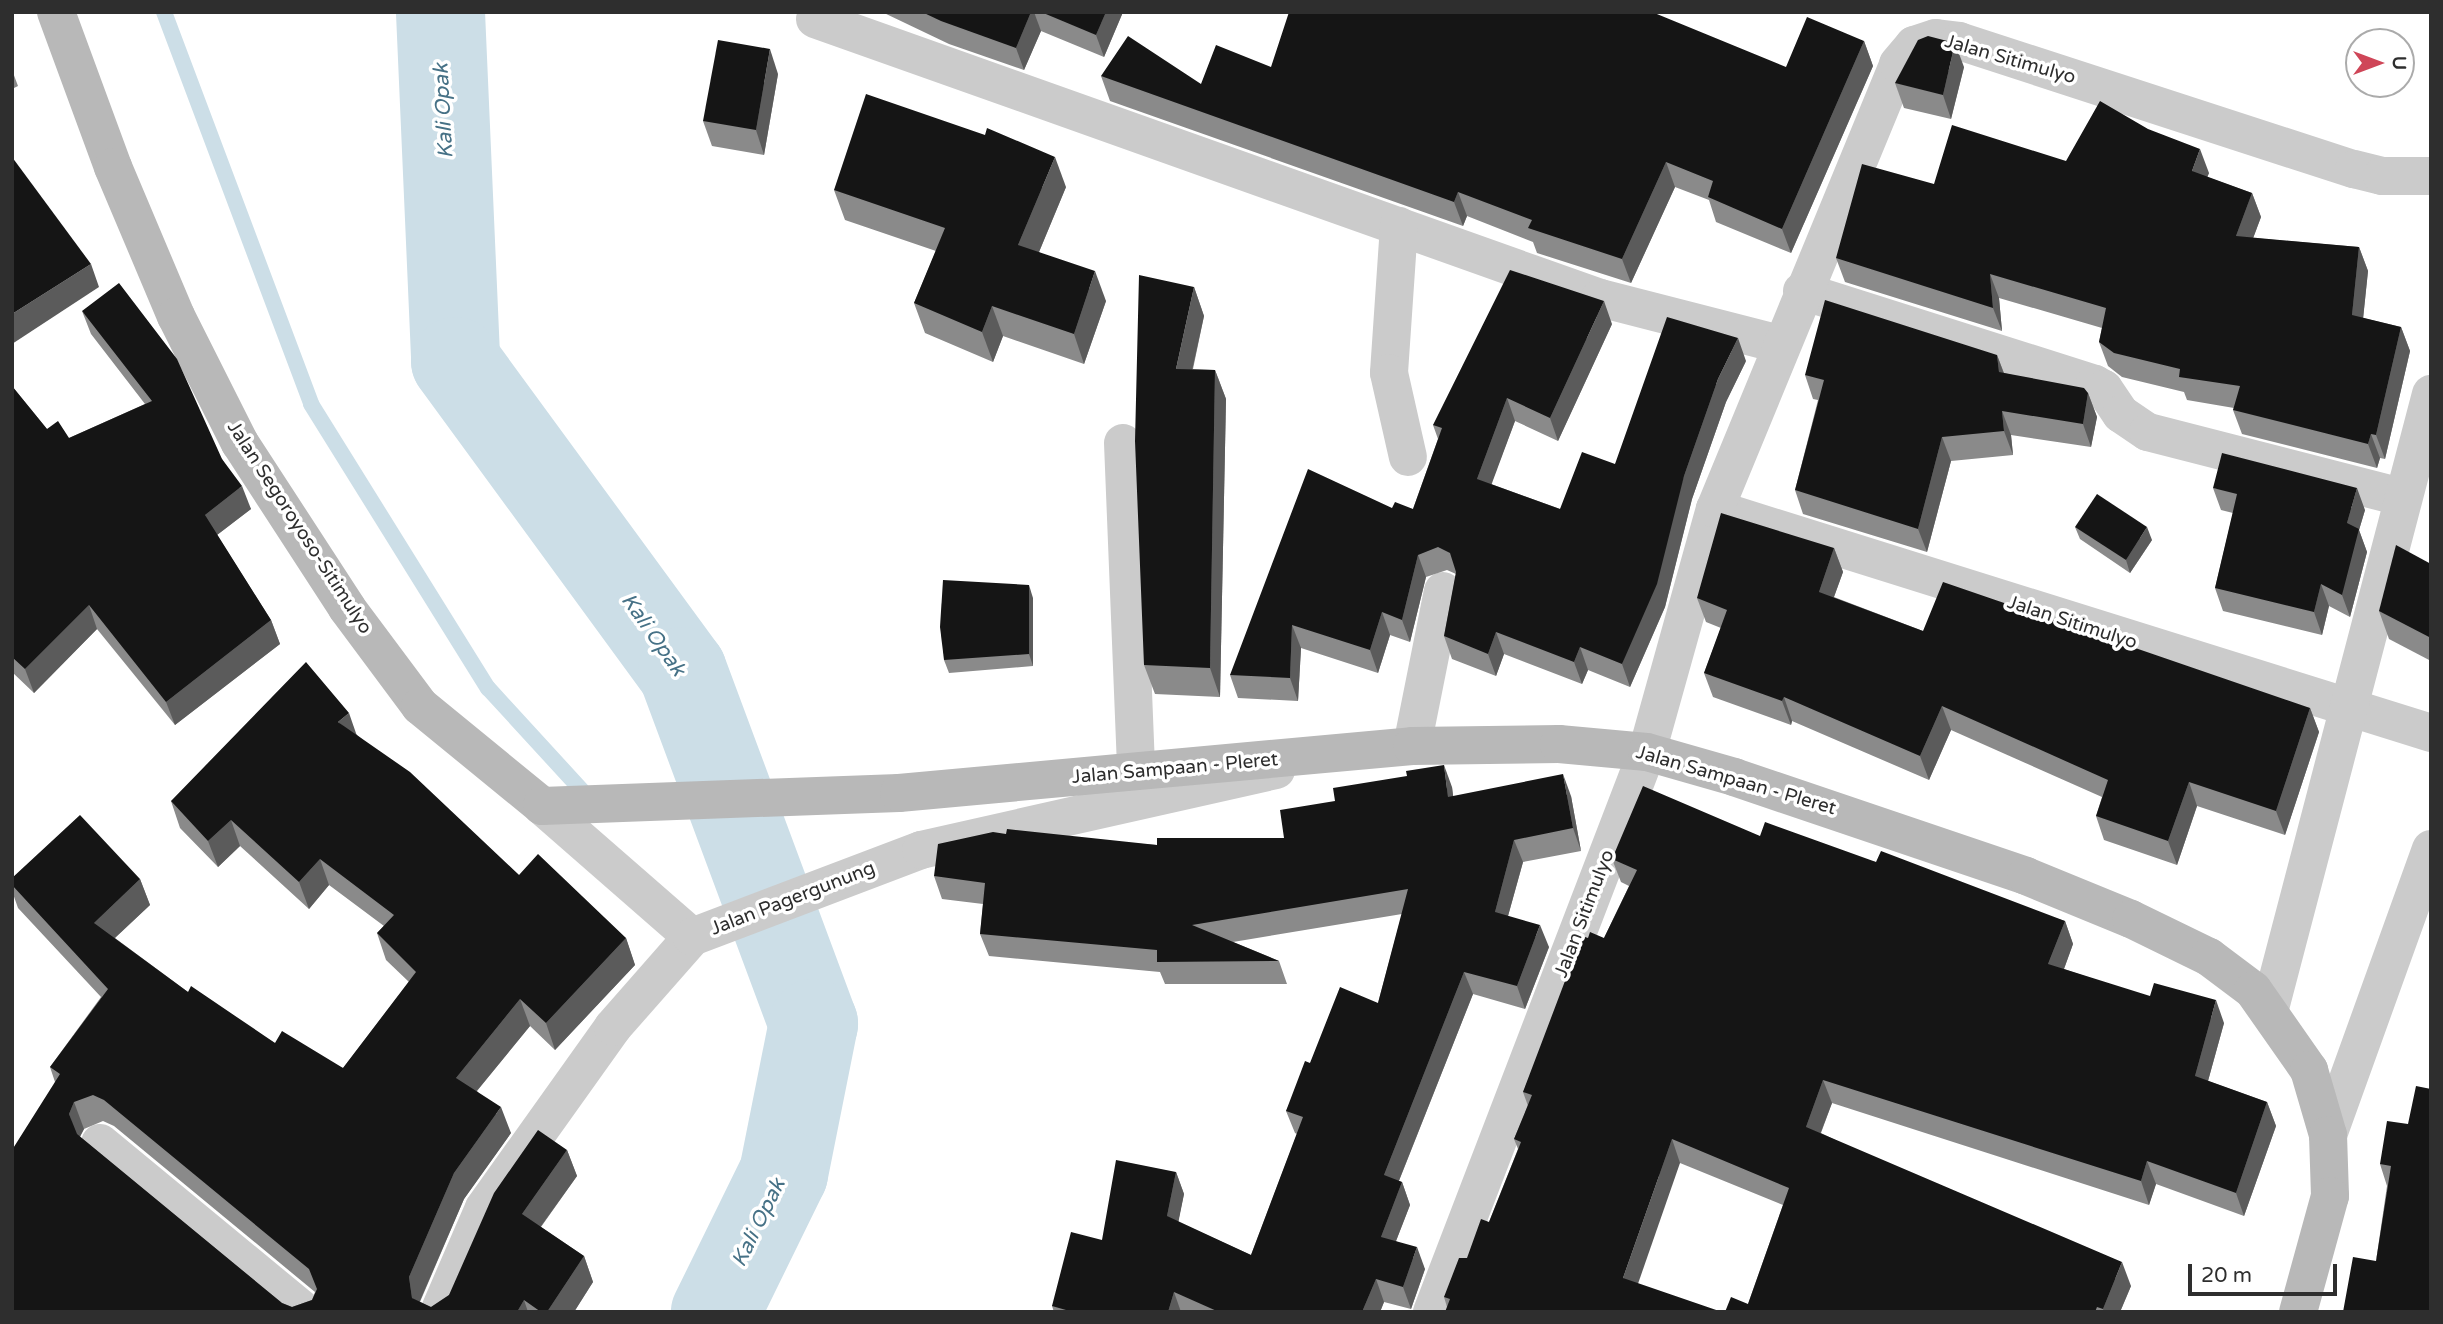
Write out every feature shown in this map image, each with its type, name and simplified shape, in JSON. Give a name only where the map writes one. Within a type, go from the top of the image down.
[{"type":"main road","name":"Jalan Segoroyoso-Sitimulyo","points":[[56,12],[113,167],[176,316],[240,443],[347,608],[420,706],[542,806]]},
{"type":"main road","name":"Jalan Sampaan - Pleret","points":[[542,806],[899,793],[1336,756],[1412,746],[1559,744],[1647,752],[1812,800],[2131,919],[2209,957],[2253,990],[2309,1070],[2328,1135],[2330,1196],[2298,1312]]},
{"type":"street","points":[[815,19],[1600,298],[1779,344]]},
{"type":"street","name":"Jalan Sitimulyo","points":[[1432,1312],[1647,752],[1715,509],[1779,344],[1898,64],[1914,45],[1936,38],[1959,41],[2354,170],[2382,176],[2431,176]]},
{"type":"street","points":[[1399,226],[1389,373],[1408,457]]},
{"type":"street","points":[[1802,291],[2095,384],[2104,389],[2121,414],[2148,432],[2401,497]]},
{"type":"street","points":[[2269,1012],[2349,709],[2401,497],[2431,394]]},
{"type":"street","points":[[1123,443],[1136,772]]},
{"type":"street","name":"Jalan Sitimulyo","points":[[1715,509],[2431,733]]},
{"type":"street","points":[[1412,746],[1443,591]]},
{"type":"street","name":"Jalan Pagergunung","points":[[439,1312],[484,1208],[613,1027],[692,937],[921,850],[1336,756]]},
{"type":"street","name":"Jalan Segoroyoso-Sitimulyo","points":[[542,806],[692,937]]},
{"type":"street","points":[[2328,1135],[2431,849]]},
{"type":"street","points":[[100,1143],[304,1312]]},
{"type":"building","points":[[922,12],[1031,12],[1016,48]]},
{"type":"building","points":[[1041,12],[1106,12],[1096,35]]},
{"type":"building","points":[[1289,12],[1652,12],[1786,67],[1807,17],[1864,41],[1782,229],[1708,197],[1713,181],[1666,162],[1622,259],[1528,228],[1532,220],[1458,192],[1454,202],[1101,76],[1128,36],[1201,84],[1216,45],[1271,67]]},
{"type":"building","points":[[1928,36],[1955,43],[1943,95],[1895,83],[1918,40]]},
{"type":"building","points":[[718,40],[770,49],[756,130],[703,121]]},
{"type":"building","points":[[866,94],[985,135],[987,128],[1055,157],[1018,245],[1095,271],[1074,334],[992,306],[982,332],[914,303],[945,228],[834,190]]},
{"type":"building","points":[[2100,101],[2148,129],[2200,149],[2192,171],[2252,193],[2236,236],[2359,247],[2352,315],[2401,327],[2376,435],[2371,434],[2368,444],[2233,410],[2240,386],[2179,377],[2180,369],[2114,353],[2099,342],[2106,308],[1990,274],[1993,308],[1836,258],[1862,164],[1934,184],[1952,125],[2066,161]]},
{"type":"building","points":[[12,157],[91,264],[12,314]]},
{"type":"building","points":[[1510,270],[1604,301],[1550,418],[1507,398],[1477,479],[1560,509],[1582,452],[1615,464],[1667,317],[1738,338],[1718,379],[1684,476],[1657,584],[1622,664],[1580,647],[1574,662],[1496,632],[1488,654],[1444,636],[1456,572],[1450,553],[1438,547],[1418,555],[1402,620],[1382,612],[1370,650],[1292,625],[1290,678],[1230,675],[1308,469],[1392,508],[1395,502],[1413,509],[1442,428],[1433,425]]},
{"type":"building","points":[[1139,275],[1194,287],[1176,369],[1215,370],[1210,668],[1144,665],[1135,441]]},
{"type":"building","points":[[119,283],[177,359],[222,459],[242,486],[205,515],[271,620],[166,702],[89,605],[25,669],[12,657],[12,386],[47,429],[58,421],[69,438],[152,401],[82,311]]},
{"type":"building","points":[[1825,300],[1997,355],[1999,372],[2084,388],[2088,393],[2083,424],[2002,411],[2004,431],[1942,437],[1918,529],[1795,490],[1824,380],[1805,375]]},
{"type":"building","points":[[2222,453],[2357,488],[2347,523],[2359,529],[2342,595],[2321,584],[2314,612],[2215,588],[2237,494],[2213,488]]},
{"type":"building","points":[[2097,494],[2147,527],[2126,560],[2075,527]]},
{"type":"building","points":[[1721,513],[1834,548],[1819,592],[1923,631],[1943,582],[2310,708],[2276,811],[2189,782],[2168,841],[2096,816],[2108,780],[1942,706],[1920,756],[1784,697],[1782,701],[1704,673],[1727,610],[1697,598]]},
{"type":"building","points":[[2396,545],[2431,564],[2431,638],[2379,611]]},
{"type":"building","points":[[943,580],[1029,585],[1029,654],[944,660],[940,627]]},
{"type":"building","points":[[306,662],[349,713],[338,722],[410,772],[519,875],[538,854],[626,938],[546,1023],[520,999],[456,1078],[501,1107],[454,1173],[409,1277],[412,1298],[431,1307],[449,1295],[494,1193],[538,1130],[567,1150],[522,1214],[584,1256],[547,1312],[541,1312],[524,1300],[517,1312],[12,1312],[12,1150],[60,1074],[50,1067],[108,989],[12,885],[12,878],[80,815],[140,879],[94,923],[188,992],[191,986],[275,1043],[282,1031],[343,1068],[416,972],[377,933],[394,915],[320,859],[299,882],[231,820],[208,841],[171,801]],"holes":[[[93,1095],[104,1100],[309,1269],[317,1289],[312,1300],[292,1307],[282,1303],[77,1134],[69,1114],[74,1102]]]},
{"type":"building","points":[[1444,765],[1448,797],[1563,774],[1573,828],[1514,840],[1495,912],[1540,925],[1517,986],[1464,972],[1384,1175],[1402,1182],[1381,1237],[1417,1247],[1403,1287],[1376,1279],[1362,1312],[1219,1312],[1174,1292],[1168,1312],[1073,1312],[1052,1306],[1071,1232],[1102,1240],[1116,1160],[1176,1172],[1167,1216],[1251,1255],[1303,1117],[1286,1111],[1305,1061],[1310,1063],[1340,987],[1378,1003],[1408,889],[1192,925],[1279,961],[1157,962],[1157,950],[980,934],[985,883],[934,876],[938,844],[993,832],[1006,834],[1007,829],[1157,845],[1157,838],[1284,838],[1280,810],[1335,801],[1333,788],[1407,776],[1406,771]]},
{"type":"building","points":[[1643,786],[1760,836],[1765,822],[1876,862],[1881,851],[2065,921],[2048,964],[2150,996],[2154,983],[2216,1000],[2195,1076],[2267,1102],[2236,1193],[2147,1161],[2141,1181],[1823,1080],[1806,1127],[2122,1262],[2103,1309],[2097,1307],[2095,1312],[1725,1312],[1731,1297],[1748,1304],[1789,1188],[1672,1139],[1623,1278],[1722,1312],[1445,1312],[1450,1299],[1444,1297],[1459,1258],[1467,1258],[1481,1219],[1489,1222],[1521,1142],[1514,1139],[1532,1095],[1523,1092],[1582,936],[1588,938],[1590,932],[1604,938],[1637,870],[1612,859]]},
{"type":"building","points":[[2416,1086],[2431,1089],[2431,1312],[2343,1312],[2353,1257],[2376,1261],[2391,1166],[2380,1164],[2387,1121],[2408,1124]]},
{"type":"waterway","points":[[164,12],[311,404],[488,688],[587,796],[595,795]]},
{"type":"waterway","name":"Kali Opak","points":[[440,12],[455,361],[682,671],[813,1023],[783,1173],[715,1312]]}]
